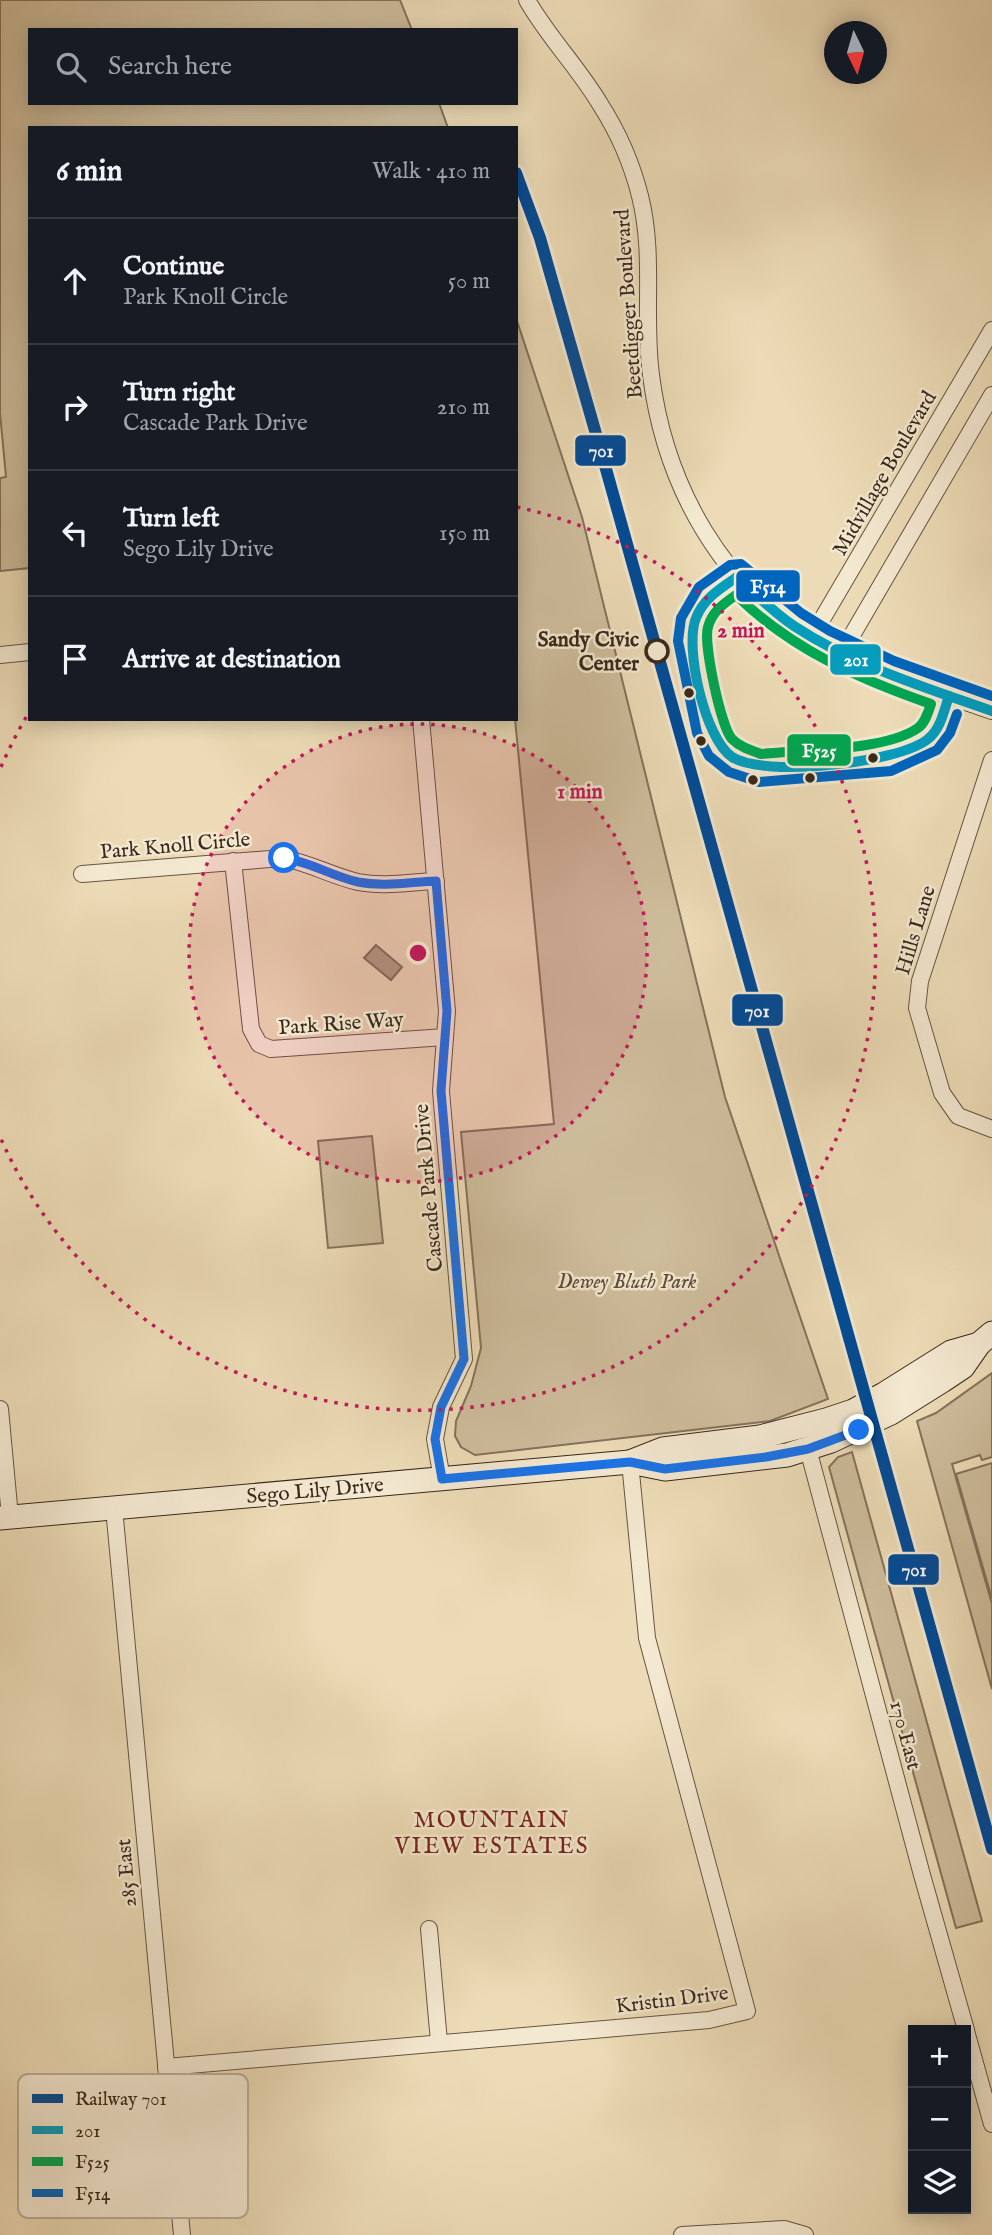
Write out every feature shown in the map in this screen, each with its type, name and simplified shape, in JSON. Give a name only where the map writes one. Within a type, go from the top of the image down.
[{"type":"main road","name":"Sego Lily Drive","points":[[630,1462],[665,1469],[766,1457],[808,1449],[858,1430],[891,1413],[963,1367],[986,1338]]},
{"type":"main road","name":"Sego Lily Drive","points":[[5,1518],[630,1462],[663,1449],[761,1437],[853,1411],[951,1352],[986,1338]]},
{"type":"street","name":"Beetdigger Boulevard","points":[[527,0],[553,41],[601,104],[633,172],[647,234],[647,329],[651,379],[661,430],[678,483],[705,534],[737,577],[776,614],[811,638],[841,654],[992,711]]},
{"type":"street","name":"Midvillage Boulevard","points":[[811,638],[992,330]]},
{"type":"street","points":[[841,654],[992,395]]},
{"type":"street","points":[[0,655],[28,652]]},
{"type":"street","name":"Cascade Park Drive","points":[[421,721],[447,1011],[441,1091],[464,1359],[441,1407],[435,1439],[442,1479]]},
{"type":"street","name":"Hills Lane","points":[[992,760],[919,981],[917,1008],[942,1093],[958,1116],[992,1129]]},
{"type":"street","name":"Park Knoll Circle","points":[[82,874],[268,858],[299,861],[345,878],[374,884],[436,881]]},
{"type":"street","name":"Park Rise Way","points":[[233,861],[251,1029],[259,1044],[271,1049],[445,1037]]},
{"type":"street","points":[[0,1409],[5,1518]]},
{"type":"street","name":"170 East","points":[[808,1449],[964,2025]]},
{"type":"street","name":"Kristin Drive","points":[[166,2067],[709,2020],[747,2011],[647,1638],[630,1462]]},
{"type":"street","name":"285 East","points":[[114,1508],[167,2074]]},
{"type":"street","points":[[429,1929],[439,2042]]},
{"type":"street","name":"170 East","points":[[971,2049],[992,2123]]},
{"type":"street","points":[[682,2235],[784,2229],[805,2235]]},
{"type":"green space","points":[[0,0],[400,0],[411,28],[28,28],[28,105],[440,105],[447,126],[28,126],[28,568],[0,571],[0,478],[6,477],[0,413]]},
{"type":"green space","name":"Dewey Bluth Park","points":[[518,324],[582,517],[725,1097],[828,1399],[770,1421],[475,1455],[461,1447],[455,1436],[456,1421],[471,1386],[481,1348],[461,1132],[554,1124],[515,721],[518,721]]},
{"type":"green space","points":[[372,1136],[383,1243],[328,1248],[318,1141]]},
{"type":"green space","points":[[992,1373],[992,1457],[982,1460],[980,1455],[952,1464],[992,1604],[992,1689],[917,1421],[936,1413]]},
{"type":"green space","points":[[852,1452],[982,1921],[956,1928],[829,1467],[838,1457]]},
{"type":"green space","points":[[992,1463],[992,1599],[956,1474]]},
{"type":"shaded area","points":[[376,945],[402,967],[391,980],[364,958]]},
{"type":"rail line","name":"701","points":[[518,178],[540,238],[606,469],[992,1849]]},
{"type":"transit line","name":"F514","points":[[957,714],[950,733],[937,750],[891,771],[759,782],[729,772],[709,756],[697,733],[678,641],[681,618],[699,587],[730,565],[741,564],[801,613],[830,631],[894,661],[992,696]]},
{"type":"transit line","name":"201","points":[[737,577],[704,605],[696,618],[693,632],[699,692],[713,732],[732,757],[748,763],[800,767],[862,761],[890,755],[913,748],[928,739],[942,719],[949,696]]},
{"type":"transit line","name":"201","points":[[737,577],[786,621],[841,653],[992,711]]},
{"type":"transit line","name":"F525","points":[[736,595],[757,614],[803,647],[852,673],[931,704],[923,723],[903,736],[842,748],[761,754],[738,744],[728,731],[718,703],[707,636],[715,613],[736,595]]},
{"type":"place","name":"Sandy Civic Center","points":[[657,651]]},
{"type":"district","name":"MOUNTAIN VIEW ESTATES","points":[[492,1832]]},
{"type":"route","points":[[284,858],[359,882],[389,885],[436,881],[447,1011],[441,1091],[464,1359],[441,1407],[435,1439],[442,1479],[630,1462],[665,1469],[786,1455],[859,1430]]}]
